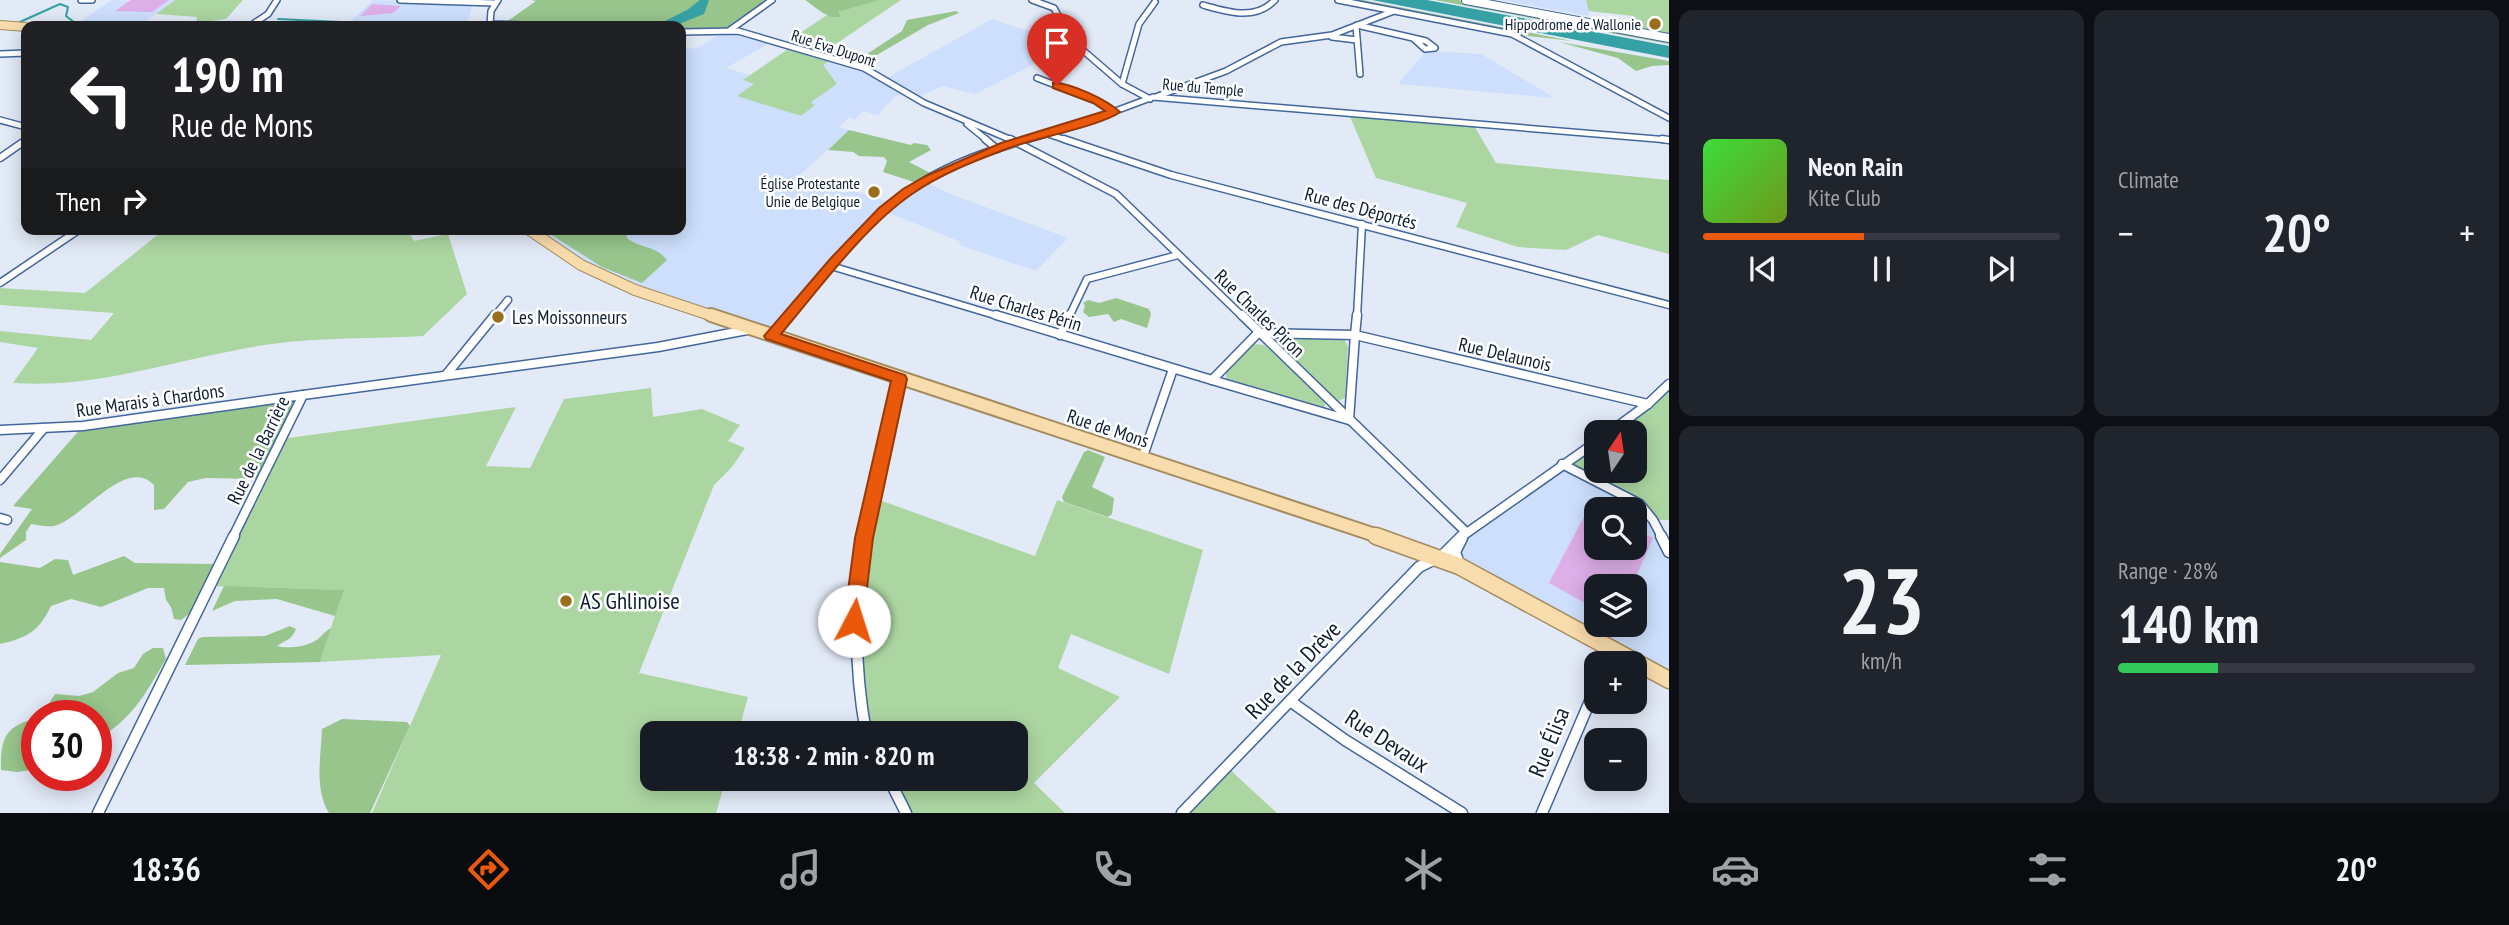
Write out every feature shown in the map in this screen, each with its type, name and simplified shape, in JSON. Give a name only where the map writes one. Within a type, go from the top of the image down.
[{"type":"main road","points":[[1466,0],[1669,38]]},
{"type":"main road","points":[[0,25],[21,27]]},
{"type":"main road","name":"Rue de Mons","points":[[536,235],[561,253],[618,283],[1459,566],[1602,651]]},
{"type":"main road","name":"Rue de Mons","points":[[1647,672],[1669,681]]},
{"type":"street","points":[[81,0],[93,0]]},
{"type":"street","points":[[258,21],[268,14],[277,0]]},
{"type":"street","points":[[400,0],[496,2],[490,21]]},
{"type":"street","points":[[730,30],[772,0]]},
{"type":"street","points":[[1032,0],[1054,9],[1071,40],[1122,83],[1152,98],[1220,74],[1281,42],[1322,38],[1357,40]]},
{"type":"street","points":[[1203,5],[1233,12],[1258,13],[1267,10],[1275,0]]},
{"type":"street","points":[[1338,0],[1512,34],[1669,118]]},
{"type":"street","points":[[1122,83],[1139,24],[1155,2]]},
{"type":"street","points":[[1322,38],[1394,11]]},
{"type":"street","points":[[1356,26],[1414,39]]},
{"type":"street","points":[[1356,26],[1360,74]]},
{"type":"street","name":"Rue Eva Dupont","points":[[686,32],[730,30],[864,68],[925,103],[956,116]]},
{"type":"street","points":[[0,54],[21,53]]},
{"type":"street","points":[[1037,78],[1097,101],[1114,112]]},
{"type":"street","name":"Rue du Temple","points":[[771,336],[831,266],[884,211],[908,191],[997,149],[1152,98],[1669,140]]},
{"type":"street","points":[[956,116],[997,149]]},
{"type":"street","name":"Rue Charles Piron","points":[[956,116],[1016,142],[1116,194],[1465,532]]},
{"type":"street","points":[[0,120],[21,126]]},
{"type":"street","name":"Rue des Déportés","points":[[1048,134],[1171,175],[1669,305]]},
{"type":"street","points":[[0,158],[21,143]]},
{"type":"street","points":[[1349,420],[1362,224]]},
{"type":"street","points":[[0,283],[71,235]]},
{"type":"street","points":[[1060,335],[1087,279],[1178,255]]},
{"type":"street","name":"Rue Charles Périn","points":[[831,266],[1349,420]]},
{"type":"street","points":[[0,276],[9,277]]},
{"type":"street","points":[[446,375],[508,300]]},
{"type":"street","name":"Rue de la Barrière","points":[[98,813],[303,395],[697,341],[752,329]]},
{"type":"street","points":[[1212,380],[1258,333]]},
{"type":"street","name":"Rue Delaunois","points":[[1258,333],[1356,335],[1647,404]]},
{"type":"street","points":[[1142,459],[1172,369]]},
{"type":"street","points":[[863,721],[854,631],[856,594],[864,538],[900,379]]},
{"type":"street","points":[[1626,420],[1669,384]]},
{"type":"street","name":"Rue Marais à Chardons","points":[[0,430],[129,420],[303,395]]},
{"type":"street","points":[[0,480],[44,428]]},
{"type":"street","name":"Rue de la Drève","points":[[1182,813],[1419,567],[1434,557],[1443,555],[1465,532],[1584,450]]},
{"type":"street","points":[[1562,464],[1640,504],[1653,520],[1669,552]]},
{"type":"street","points":[[1459,566],[1455,552],[1465,532]]},
{"type":"street","name":"Rue Devaux","points":[[1290,701],[1345,740],[1462,813]]},
{"type":"street","name":"Rue Élisa","points":[[1542,813],[1584,711]]},
{"type":"street","points":[[895,791],[906,813]]},
{"type":"shaded area","points":[[112,0],[175,0],[146,21],[81,21]]},
{"type":"shaded area","points":[[373,0],[473,3],[467,21],[351,21]]},
{"type":"shaded area","name":"Hippodrome de Wallonie","points":[[1501,0],[1669,0],[1647,32],[1634,16],[1590,11],[1588,16]]},
{"type":"shaded area","points":[[992,19],[1060,41],[1044,48],[1039,57],[1042,60],[975,94],[942,86],[916,98],[906,92],[894,97],[878,115],[863,111],[855,119],[849,117],[839,127],[849,130],[800,175],[893,203],[925,181],[948,193],[1068,238],[1036,271],[959,245],[961,242],[884,211],[771,336],[618,283],[538,235],[686,235],[686,47],[696,49],[726,30],[773,41],[726,68],[750,75],[744,79],[755,83],[738,96],[801,116],[814,104],[810,103],[822,93],[823,65],[832,59],[864,68],[885,79]]},
{"type":"shaded area","points":[[1426,51],[1481,54],[1555,98],[1398,84]]},
{"type":"shaded area","points":[[1562,464],[1584,475],[1584,483],[1599,483],[1626,497],[1584,497],[1584,560],[1647,560],[1647,516],[1669,552],[1669,680],[1647,668],[1647,651],[1616,651],[1590,637],[1647,637],[1647,574],[1584,574],[1584,634],[1459,566],[1455,552],[1466,532]]},
{"type":"green space","points":[[175,0],[243,0],[226,19],[196,21],[197,17],[156,14]]},
{"type":"green space","points":[[531,0],[770,2],[730,30],[686,32],[686,21],[508,21],[536,1]]},
{"type":"green space","points":[[805,0],[880,0],[838,12],[841,17],[836,17],[826,15]]},
{"type":"green space","points":[[880,0],[901,0],[821,54],[832,59],[823,65],[837,84],[811,102],[815,105],[801,116],[737,96],[754,84],[743,80],[791,47],[784,44],[827,15],[837,18],[837,12]]},
{"type":"green space","points":[[1338,0],[1363,0],[1572,41],[1512,34]]},
{"type":"green space","points":[[1435,0],[1458,0],[1669,40],[1669,44]]},
{"type":"green space","name":"Hippodrome de Wallonie","points":[[1586,0],[1669,0],[1669,36],[1647,32],[1634,16],[1589,11]]},
{"type":"green space","points":[[956,11],[959,13],[928,25],[870,59],[863,59],[902,31],[907,20]]},
{"type":"green space","points":[[1559,42],[1669,61],[1669,65],[1636,71],[1618,58]]},
{"type":"green space","points":[[1349,114],[1473,124],[1496,163],[1669,180],[1669,254],[1598,235],[1566,250],[1518,247],[1456,227],[1467,203],[1376,178]]},
{"type":"green space","points":[[849,130],[911,145],[927,145],[931,150],[909,162],[936,176],[920,184],[883,172],[887,161],[884,157],[859,156],[853,152],[828,150]]},
{"type":"green space","points":[[158,235],[410,235],[414,241],[448,235],[467,294],[423,336],[291,342],[239,349],[79,381],[13,383],[38,348],[0,342],[0,331],[91,340],[114,313],[0,305],[0,288],[85,293]]},
{"type":"green space","points":[[551,235],[627,235],[627,238],[658,252],[667,260],[642,283],[602,267]]},
{"type":"green space","points":[[1116,298],[1149,309],[1151,314],[1147,328],[1121,319],[1114,322],[1108,314],[1089,317],[1083,312],[1083,303],[1088,300],[1099,303]]},
{"type":"green space","points":[[1282,337],[1338,338],[1345,341],[1348,347],[1345,398],[1338,401],[1333,399],[1277,344],[1276,341]]},
{"type":"green space","points":[[1253,344],[1264,345],[1271,350],[1324,400],[1325,406],[1321,409],[1227,380],[1225,372]]},
{"type":"green space","points":[[1669,384],[1669,520],[1653,520],[1647,511],[1647,497],[1622,497],[1596,483],[1647,483],[1647,420],[1625,420]]},
{"type":"green space","points":[[651,388],[653,417],[702,409],[740,425],[728,441],[745,448],[732,467],[714,485],[639,673],[748,697],[741,721],[640,721],[640,791],[722,791],[716,813],[372,813],[441,655],[320,662],[343,590],[209,586],[281,439],[516,407],[486,466],[530,468],[564,399]]},
{"type":"green space","points":[[303,395],[262,479],[206,478],[188,482],[164,509],[154,510],[154,485],[143,478],[130,478],[117,483],[65,521],[54,526],[31,524],[26,532],[26,540],[0,558],[0,554],[32,509],[13,506],[83,426]]},
{"type":"green space","points":[[1088,450],[1105,457],[1092,487],[1114,498],[1112,514],[1108,517],[1064,502],[1062,497],[1084,452]]},
{"type":"green space","points":[[1584,450],[1584,476],[1562,464]]},
{"type":"green space","points":[[874,498],[1035,556],[1057,500],[1203,550],[1169,674],[1071,634],[1058,668],[1120,697],[1034,783],[1065,813],[906,813],[895,791],[1028,791],[1028,721],[865,721],[854,621]]},
{"type":"green space","points":[[124,556],[135,563],[215,564],[190,613],[181,620],[174,619],[164,588],[148,588],[101,607],[71,599],[51,606],[42,622],[31,632],[0,644],[0,562],[40,568],[55,559],[68,560],[73,575]]},
{"type":"green space","points":[[224,586],[344,590],[335,616],[277,599],[235,601],[212,611]]},
{"type":"green space","points":[[290,626],[296,629],[294,633],[277,646],[309,644],[331,628],[320,662],[185,665],[198,639],[202,637],[265,636]]},
{"type":"green space","points":[[153,648],[163,648],[166,659],[137,705],[112,730],[112,700],[51,700],[55,694],[79,696],[93,692],[118,673],[134,668],[143,654]]},
{"type":"green space","points":[[342,719],[407,722],[410,726],[370,813],[329,813],[321,794],[322,729]]},
{"type":"green space","points":[[21,724],[21,771],[1,770],[4,741]]},
{"type":"green space","points":[[1227,767],[1277,813],[1183,813]]},
{"type":"water","points":[[700,0],[709,0],[704,14],[686,21],[665,21]]},
{"type":"water","points":[[1372,0],[1427,0],[1669,46],[1669,58]]},
{"type":"building","points":[[131,0],[169,0],[152,12],[115,11]]},
{"type":"building","points":[[372,4],[401,6],[393,13],[360,16]]},
{"type":"building","points":[[1584,517],[1584,560],[1643,560],[1637,574],[1584,574],[1584,602],[1549,583]]},
{"type":"building","points":[[1647,535],[1653,538],[1647,552]]},
{"type":"waterway","points":[[22,21],[60,4],[68,7],[66,16],[73,21]]},
{"type":"waterway","points":[[278,19],[320,21]]},
{"type":"place","name":"Hippodrome de Wallonie","points":[[1655,24]]},
{"type":"place","name":"Église Protestante Unie de Belgique","points":[[874,192]]},
{"type":"place","name":"Les Moissonneurs","points":[[498,317]]},
{"type":"place","name":"AS Ghlinoise","points":[[566,601]]},
{"type":"route","points":[[854,621],[864,538],[900,379],[771,336],[836,261],[884,211],[908,191],[930,178],[1005,145],[1114,112],[1097,101],[1057,85]]}]
